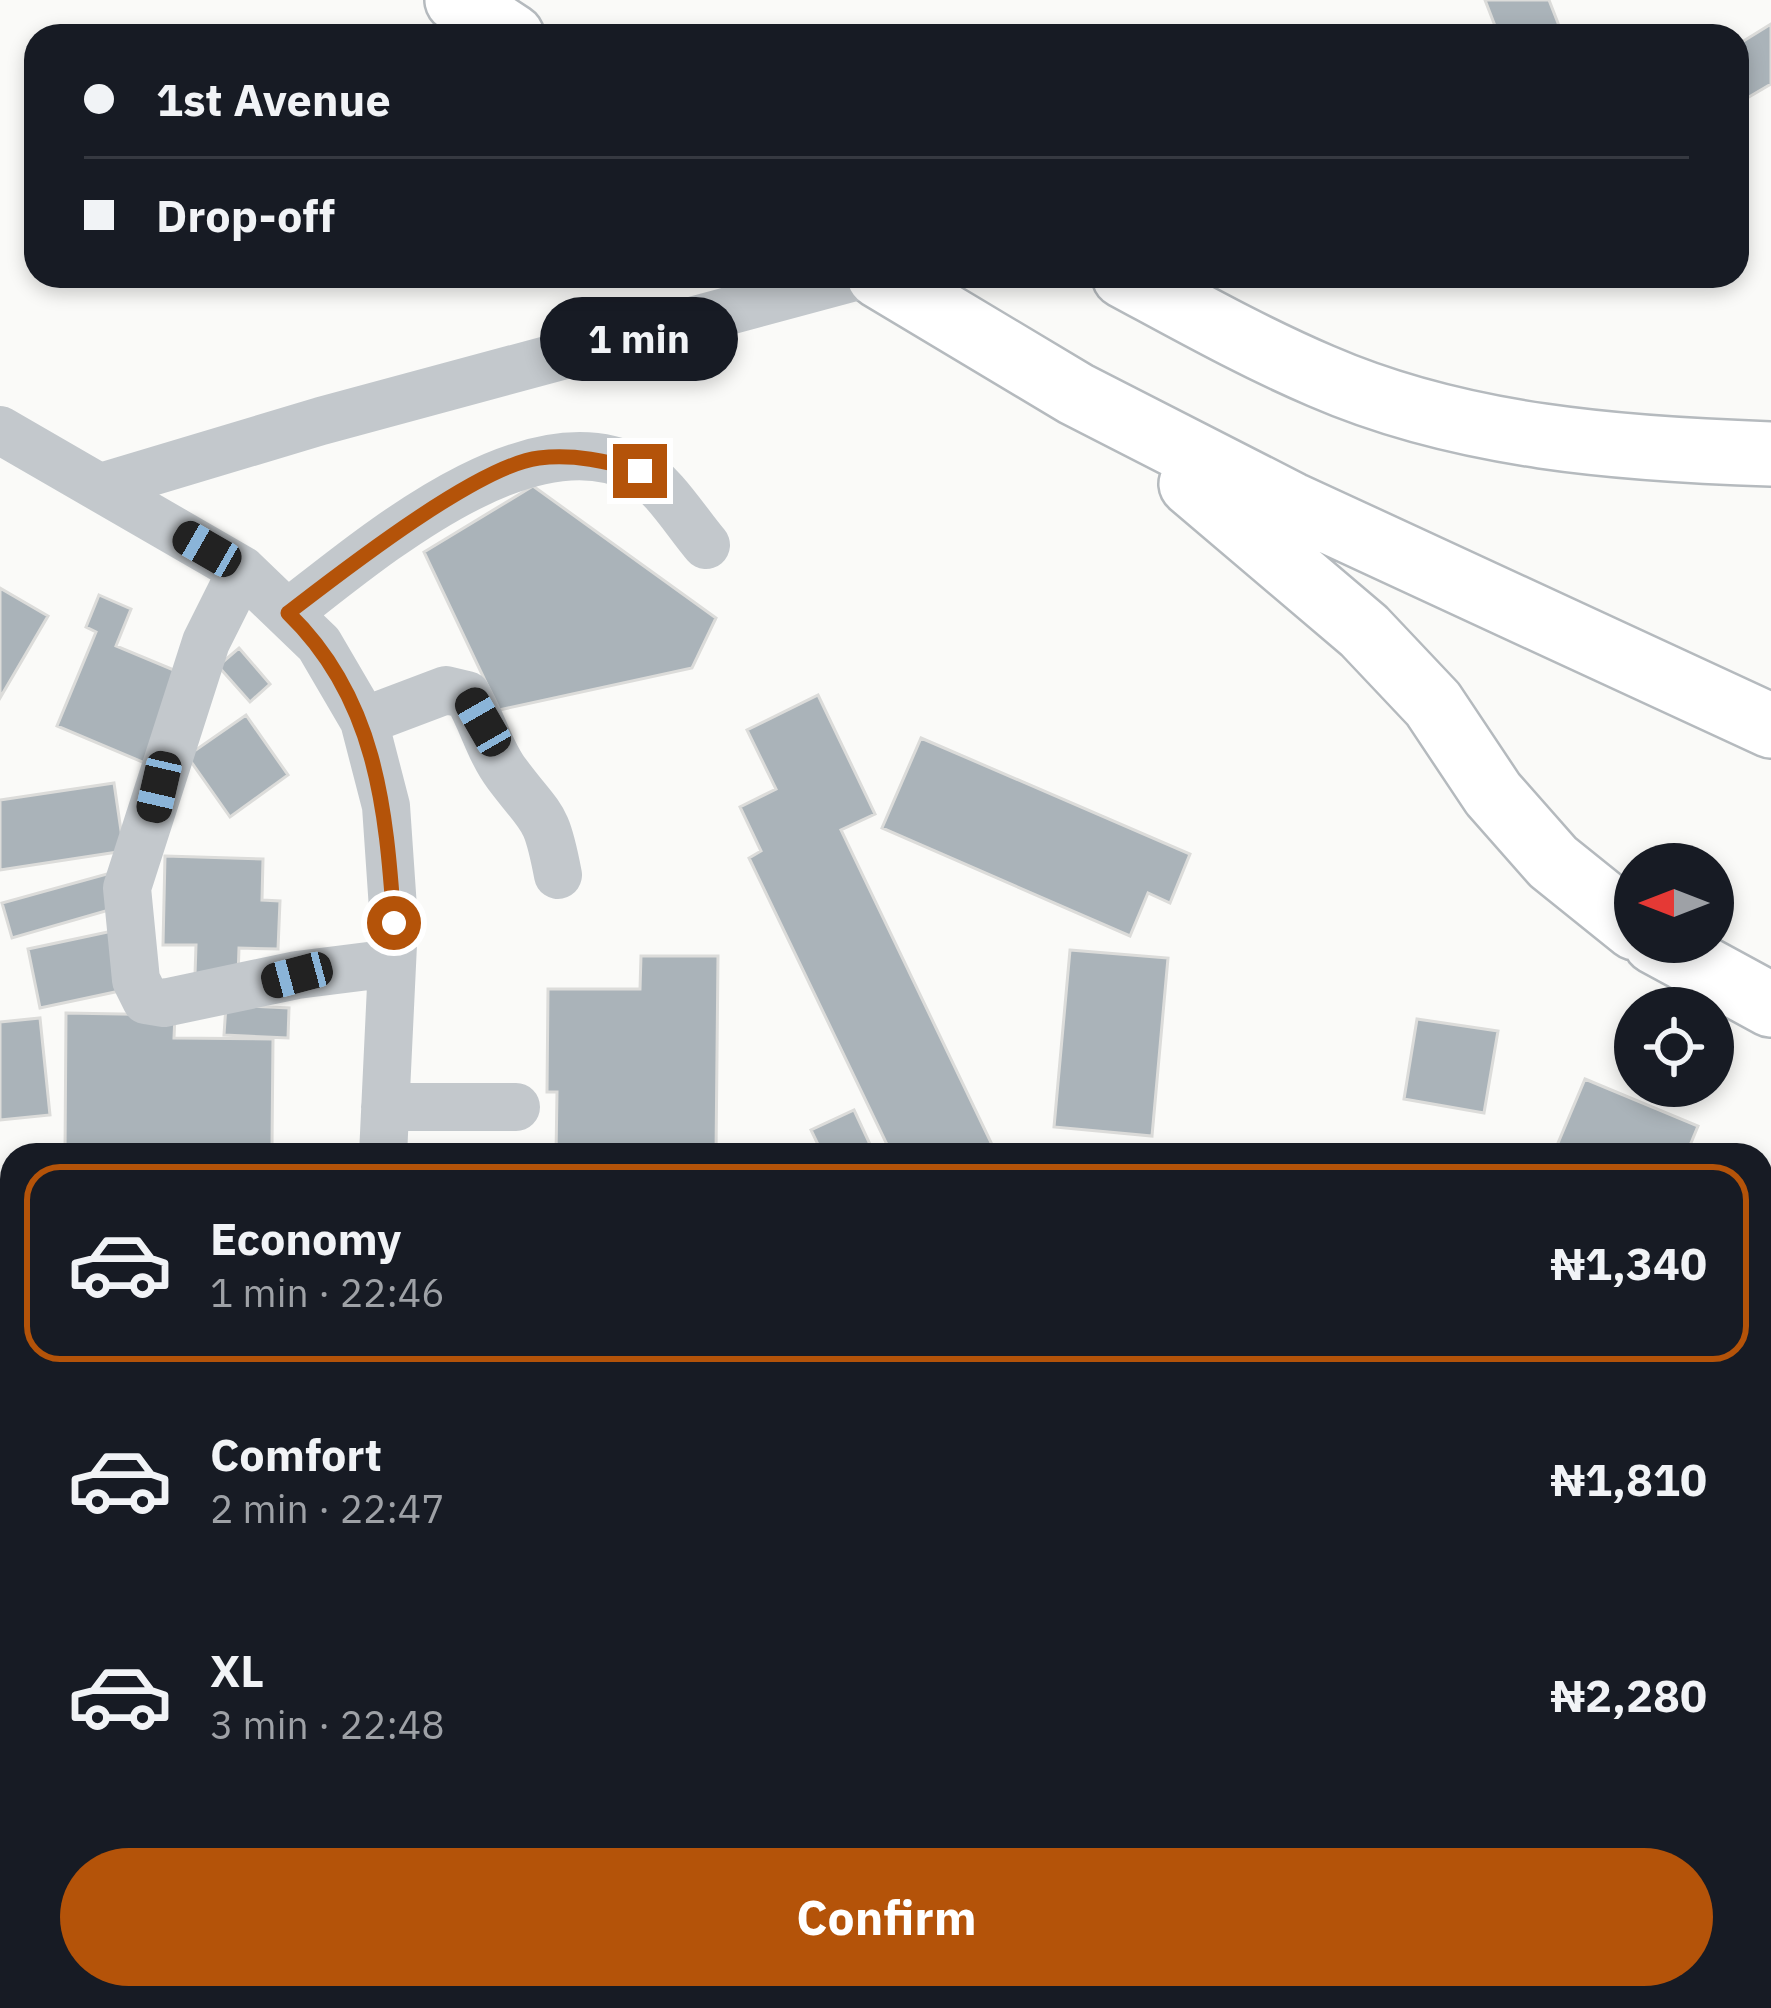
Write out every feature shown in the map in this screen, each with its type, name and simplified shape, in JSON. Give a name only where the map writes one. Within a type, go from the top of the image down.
[{"type":"main road","points":[[457,0],[494,24]]},
{"type":"main road","points":[[899,288],[1076,394],[1291,504],[1771,726]]},
{"type":"main road","points":[[1148,288],[1324,378],[1433,412],[1538,435],[1644,448],[1771,454]]},
{"type":"main road","points":[[1076,394],[1252,532],[1364,631],[1433,704],[1493,794],[1553,862],[1614,911]]},
{"type":"main road","points":[[1694,963],[1771,1005]]},
{"type":"street","points":[[100,487],[321,421],[814,288]]},
{"type":"street","points":[[0,430],[242,570],[320,644],[364,721],[386,806],[392,964],[384,1143]]},
{"type":"street","points":[[288,613],[380,542],[534,458],[599,459],[640,471],[706,544]]},
{"type":"street","points":[[242,570],[206,642],[127,888],[136,980],[146,1000],[164,1003],[297,975],[392,964]]},
{"type":"street","points":[[364,721],[446,690],[467,695],[505,772],[536,804],[549,827],[558,875]]},
{"type":"street","points":[[385,1107],[516,1107]]},
{"type":"building","points":[[1485,0],[1549,0],[1558,24],[1494,24]]},
{"type":"building","points":[[1771,24],[1771,84],[1749,97],[1749,38]]},
{"type":"building","points":[[533,486],[716,618],[692,668],[499,710],[424,552]]},
{"type":"building","points":[[0,588],[48,616],[0,698]]},
{"type":"building","points":[[99,595],[131,609],[116,646],[181,673],[159,769],[57,726],[96,632],[86,627]]},
{"type":"building","points":[[239,648],[270,684],[250,702],[218,666]]},
{"type":"building","points":[[818,695],[875,814],[841,830],[991,1143],[886,1143],[749,858],[761,851],[740,807],[776,789],[747,730]]},
{"type":"building","points":[[246,715],[288,775],[230,817],[187,756]]},
{"type":"building","points":[[921,738],[1190,854],[1170,903],[1148,893],[1130,936],[882,828]]},
{"type":"building","points":[[114,783],[124,851],[0,870],[0,800]]},
{"type":"building","points":[[165,856],[263,859],[262,900],[280,901],[278,949],[239,948],[238,976],[195,975],[196,945],[163,945]]},
{"type":"building","points":[[114,872],[123,906],[12,938],[2,903]]},
{"type":"building","points":[[117,930],[129,989],[40,1008],[28,949]]},
{"type":"building","points":[[1070,950],[1168,958],[1152,1136],[1054,1127]]},
{"type":"building","points":[[641,956],[718,956],[716,1143],[556,1143],[557,1092],[547,1092],[548,989],[640,989]]},
{"type":"building","points":[[226,1005],[289,1008],[288,1038],[224,1035]]},
{"type":"building","points":[[66,1013],[175,1015],[174,1038],[273,1039],[272,1143],[65,1143]]},
{"type":"building","points":[[40,1018],[50,1115],[0,1120],[0,1022]]},
{"type":"building","points":[[1417,1019],[1498,1031],[1484,1113],[1404,1099]]},
{"type":"building","points":[[1585,1079],[1614,1091],[1614,1107],[1652,1107],[1698,1126],[1691,1143],[1558,1143]]},
{"type":"building","points":[[854,1110],[869,1143],[817,1143],[811,1130]]},
{"type":"route","points":[[394,923],[386,806],[364,721],[320,644],[288,613],[380,542],[534,458],[599,459],[640,471]]}]
